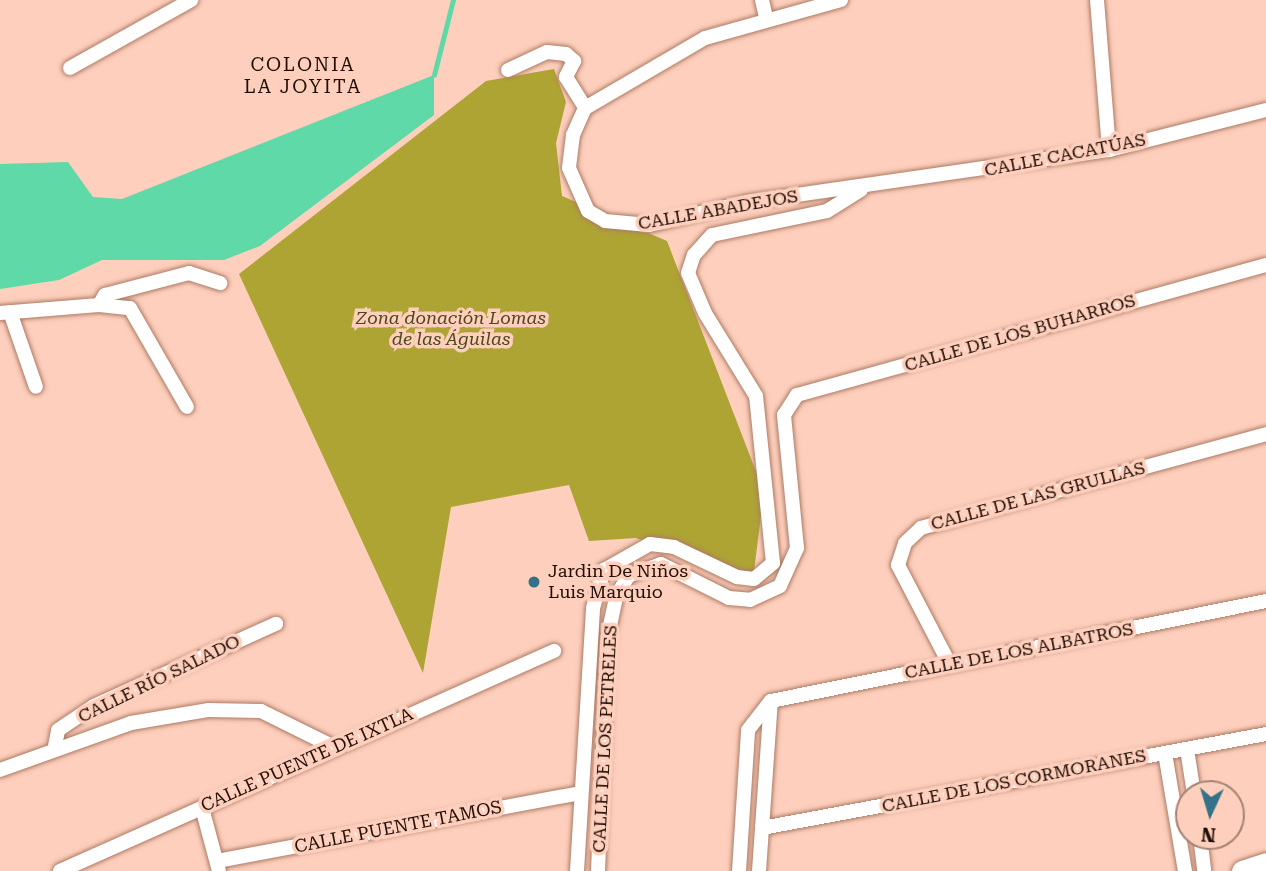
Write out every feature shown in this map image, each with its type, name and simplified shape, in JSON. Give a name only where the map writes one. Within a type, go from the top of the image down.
[{"type":"main road","points":[[1242,871],[1266,863]]},
{"type":"street","points":[[70,68],[191,0]]},
{"type":"street","points":[[762,0],[766,17]]},
{"type":"street","points":[[508,70],[547,52],[566,54],[574,61],[566,77],[586,108],[705,38],[766,17],[841,0]]},
{"type":"street","points":[[1097,0],[1109,150]]},
{"type":"street","name":"CALLE ABADEJOS","points":[[586,108],[573,135],[569,168],[588,211],[605,221],[649,225],[748,202],[862,189]]},
{"type":"street","name":"CALLE CACATÚAS","points":[[862,189],[1109,150],[1266,110]]},
{"type":"street","name":"CALLE DE LOS PETRELES","points":[[577,871],[579,793],[593,608],[604,570],[650,544],[674,547],[737,578],[754,579],[773,563],[756,396],[700,302],[688,272],[694,255],[712,235],[827,211],[862,189]]},
{"type":"street","name":"CALLE DE LOS BUHARROS","points":[[784,415],[797,395],[1266,265]]},
{"type":"street","points":[[99,305],[105,295],[189,273],[220,283]]},
{"type":"street","points":[[36,387],[5,312],[99,305],[130,308],[187,407]]},
{"type":"street","name":"CALLE DE LOS PETRELES","points":[[598,871],[608,635],[616,597],[628,576],[661,564],[729,598],[750,600],[780,586],[797,548],[784,415]]},
{"type":"street","name":"CALLE DE LAS GRULLAS","points":[[950,665],[898,565],[905,543],[921,528],[1266,434]]},
{"type":"street","name":"CALLE DE LOS ALBATROS","points":[[771,701],[1266,601]]},
{"type":"street","name":"CALLE RÍO SALADO","points":[[55,747],[58,730],[94,706],[276,624]]},
{"type":"street","name":"CALLE PUENTE DE IXTLA","points":[[60,871],[554,651]]},
{"type":"street","points":[[760,871],[771,701]]},
{"type":"street","points":[[739,871],[748,730],[771,701]]},
{"type":"street","points":[[0,770],[55,747],[155,718],[249,708],[334,747]]},
{"type":"street","name":"CALLE DE LOS CORMORANES","points":[[762,828],[1266,734]]},
{"type":"street","points":[[1187,749],[1192,780]]},
{"type":"street","points":[[1165,753],[1185,871]]},
{"type":"street","name":"CALLE PUENTE TAMOS","points":[[218,866],[579,793]]},
{"type":"street","points":[[202,808],[218,866]]},
{"type":"street","points":[[1202,850],[1204,871]]},
{"type":"green space","name":"Zona donación Lomas de las Águilas","points":[[554,69],[566,102],[556,143],[562,196],[667,241],[764,492],[753,579],[636,538],[589,541],[569,485],[451,507],[423,673],[239,274],[486,81]]},
{"type":"shaded area","points":[[434,75],[434,115],[260,246],[224,260],[102,260],[59,280],[0,289],[0,164],[68,162],[93,197],[122,199]]},
{"type":"waterway","points":[[434,75],[453,0]]},
{"type":"place","name":"Jardin De Niños Luis Marquio","points":[[534,582]]},
{"type":"district","name":"COLONIA LA JOYITA","points":[[303,76]]}]
